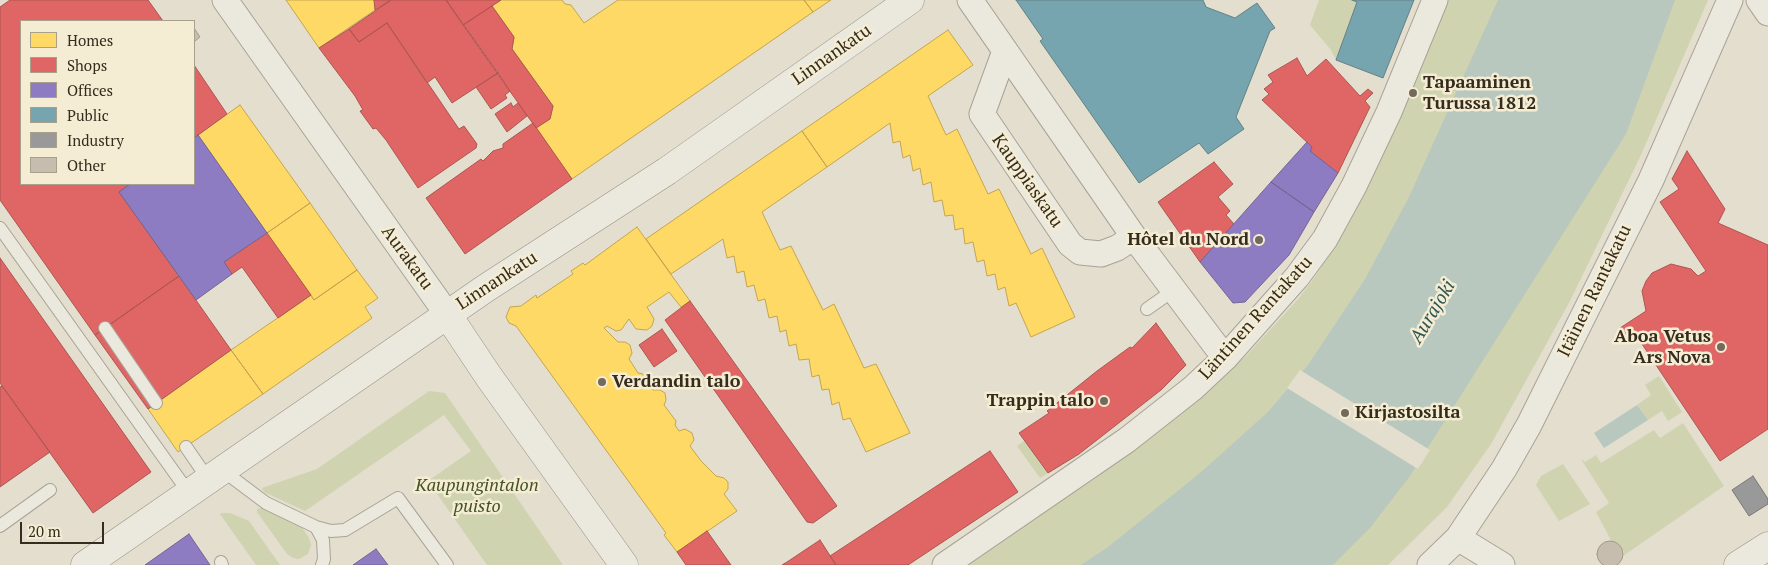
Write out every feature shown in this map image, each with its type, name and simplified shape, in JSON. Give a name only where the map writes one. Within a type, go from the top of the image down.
[{"type":"main road","name":"Linnankatu","points":[[85,565],[447,314],[667,171],[910,0]]},
{"type":"main road","name":"Aurakatu","points":[[447,314],[489,377],[624,565]]},
{"type":"main road","points":[[1738,565],[1768,546]]},
{"type":"street","name":"Aurakatu","points":[[225,0],[447,314]]},
{"type":"street","points":[[970,0],[1134,237],[1225,358]]},
{"type":"street","name":"Läntinen Rantakatu","points":[[945,565],[1127,440],[1192,388],[1225,358],[1296,277],[1324,239],[1354,186],[1389,112],[1435,0]]},
{"type":"street","name":"Itäinen Rantakatu","points":[[1430,565],[1458,538],[1508,463],[1529,425],[1651,180],[1730,0]]},
{"type":"street","points":[[1759,0],[1768,12]]},
{"type":"street","name":"Kauppiaskatu","points":[[1005,51],[982,114],[1070,244],[1080,252],[1101,254],[1116,248],[1134,237]]},
{"type":"street","points":[[1458,538],[1502,565]]},
{"type":"lane","points":[[0,228],[206,481],[266,503],[316,527],[332,531],[346,530],[398,498],[446,565]]},
{"type":"lane","points":[[1147,309],[1174,290]]},
{"type":"lane","points":[[105,328],[156,403]]},
{"type":"lane","points":[[186,447],[206,481]]},
{"type":"lane","points":[[0,526],[50,490]]},
{"type":"lane","points":[[316,527],[323,540],[324,559],[322,565]]},
{"type":"green space","points":[[1319,0],[1352,0],[1357,2],[1336,60],[1331,50],[1310,25]]},
{"type":"green space","points":[[1447,0],[1708,0],[1640,157],[1570,301],[1491,444],[1447,507],[1388,565],[965,565],[1093,480],[1186,409],[1246,356],[1299,298],[1317,274],[1361,199]]},
{"type":"green space","points":[[1659,376],[1682,412],[1668,421],[1662,411],[1648,420],[1637,405],[1651,395],[1645,385]]},
{"type":"green space","name":"Kaupungintalon puisto","points":[[429,391],[445,393],[563,565],[487,565],[428,481],[471,451],[444,415],[305,511],[264,492],[262,488],[317,469]]},
{"type":"green space","points":[[1683,423],[1724,486],[1623,556],[1624,552],[1619,544],[1612,542],[1596,512],[1609,503],[1581,459],[1585,462],[1596,455],[1601,463],[1654,430],[1660,438]]},
{"type":"green space","points":[[1025,440],[1048,473],[1040,478],[1017,446]]},
{"type":"green space","points":[[1563,464],[1590,504],[1559,521],[1536,485],[1541,476]]},
{"type":"green space","points":[[261,508],[301,526],[311,545],[308,554],[299,559],[287,554],[257,512],[257,509]]},
{"type":"green space","points":[[221,513],[230,513],[249,521],[280,565],[256,565]]},
{"type":"water","name":"Aurajoki","points":[[1498,0],[1675,0],[1626,134],[1410,476],[1370,528],[1333,565],[1081,565],[1108,547],[1200,473],[1268,412],[1308,365],[1365,279],[1408,199]]},
{"type":"water","points":[[1637,405],[1648,420],[1604,448],[1594,433]]},
{"type":"pier","points":[[1300,370],[1430,450],[1418,469],[1287,388]]},
{"type":"building: Homes","points":[[286,0],[374,0],[376,5],[375,10],[319,48]]},
{"type":"building: Homes","points":[[501,0],[562,0],[565,4],[571,5],[584,23],[618,0],[804,0],[813,12],[572,179],[536,128],[550,119],[553,106],[512,49],[514,37],[492,6]]},
{"type":"building: Homes","points":[[804,0],[831,0],[813,12]]},
{"type":"building: Homes","points":[[948,30],[973,65],[928,96],[946,135],[957,129],[988,194],[999,189],[1031,254],[1042,248],[1075,317],[1031,337],[1016,303],[1009,306],[1005,287],[998,290],[995,274],[987,276],[984,260],[977,262],[973,242],[965,244],[963,228],[955,230],[953,215],[945,216],[942,200],[934,202],[931,182],[923,185],[920,168],[913,171],[910,155],[903,158],[900,141],[893,143],[890,123],[827,167],[802,131]]},
{"type":"building: Homes","points":[[240,105],[310,203],[267,233],[198,135]]},
{"type":"building: Homes","points":[[802,131],[827,167],[762,212],[780,250],[791,246],[823,310],[834,304],[864,368],[876,364],[910,433],[866,452],[850,418],[843,420],[839,402],[832,405],[829,389],[822,390],[819,375],[812,377],[809,359],[799,360],[796,344],[789,346],[786,330],[780,332],[777,316],[769,318],[765,299],[758,301],[754,285],[747,287],[744,271],[737,273],[734,256],[727,258],[723,239],[671,274],[646,239]]},
{"type":"building: Homes","points":[[310,203],[357,270],[314,300],[267,233]]},
{"type":"building: Homes","name":"Verdandin talo","points":[[637,227],[690,301],[681,307],[669,292],[647,307],[654,319],[652,326],[647,330],[636,329],[629,319],[621,330],[616,331],[607,326],[604,328],[618,342],[625,342],[630,345],[632,353],[629,359],[638,373],[643,374],[653,390],[660,390],[665,393],[666,400],[664,405],[676,421],[675,425],[679,431],[685,429],[692,433],[694,440],[690,446],[701,461],[716,476],[724,478],[728,482],[728,489],[724,494],[737,511],[677,552],[664,535],[666,533],[516,326],[509,323],[506,317],[510,307],[521,306],[536,295],[537,298],[573,274],[571,271],[583,263],[585,265]]},
{"type":"building: Homes","points":[[357,270],[378,298],[365,307],[372,318],[263,394],[231,350],[311,295],[314,300]]},
{"type":"building: Homes","points":[[231,350],[263,394],[178,452],[148,409]]},
{"type":"building: Shops","points":[[10,0],[148,0],[162,20],[20,20],[20,185],[129,185],[119,192],[179,276],[95,335],[0,200],[0,7]]},
{"type":"building: Shops","points":[[374,0],[391,0],[375,10]]},
{"type":"building: Shops","points":[[391,0],[446,0],[498,73],[452,103],[435,77],[427,83],[387,23],[359,42],[349,29]]},
{"type":"building: Shops","points":[[446,0],[501,0],[463,25]]},
{"type":"building: Shops","points":[[492,6],[514,37],[512,49],[553,106],[550,119],[536,128],[463,25]]},
{"type":"building: Shops","points":[[387,23],[459,129],[464,126],[477,144],[476,148],[418,188],[386,140],[376,128],[373,129],[360,111],[363,110],[355,96],[319,48],[349,29],[359,42]]},
{"type":"building: Shops","points":[[1297,58],[1307,76],[1326,59],[1360,96],[1368,89],[1373,93],[1365,101],[1370,107],[1338,173],[1310,151],[1312,147],[1262,100],[1269,94],[1264,89],[1273,82],[1268,75]]},
{"type":"building: Shops","points":[[195,66],[227,114],[195,137]]},
{"type":"building: Shops","points":[[498,73],[510,91],[505,95],[507,98],[491,109],[476,87]]},
{"type":"building: Shops","points":[[511,103],[513,107],[518,103],[527,116],[507,132],[495,114]]},
{"type":"building: Shops","points":[[533,123],[572,179],[465,254],[426,198],[481,159],[483,161],[493,151],[503,148],[503,144]]},
{"type":"building: Shops","points":[[1687,151],[1725,209],[1718,223],[1768,245],[1768,429],[1720,461],[1638,338],[1630,344],[1620,328],[1646,311],[1642,291],[1652,273],[1671,264],[1691,269],[1698,276],[1706,271],[1660,202],[1679,189],[1672,179]]},
{"type":"building: Shops","points":[[1214,162],[1233,184],[1218,197],[1230,211],[1226,215],[1234,224],[1200,262],[1158,202]]},
{"type":"building: Shops","points":[[267,233],[311,295],[278,318],[242,267],[232,274],[224,262]]},
{"type":"building: Shops","points":[[0,258],[151,472],[93,513],[0,383]]},
{"type":"building: Shops","points":[[179,276],[231,350],[148,409],[95,335]]},
{"type":"building: Shops","points":[[690,301],[837,506],[813,523],[807,522],[665,320]]},
{"type":"building: Shops","name":"Trappin talo","points":[[1156,323],[1186,365],[1161,390],[1079,454],[1048,473],[1019,433],[1049,413],[1047,411],[1097,371],[1130,347],[1132,348]]},
{"type":"building: Shops","points":[[662,329],[677,351],[654,367],[639,345]]},
{"type":"building: Shops","points":[[2,386],[50,452],[0,487],[0,387]]},
{"type":"building: Shops","points":[[990,451],[1018,492],[908,565],[836,565],[830,556]]},
{"type":"building: Shops","points":[[707,531],[731,565],[686,565],[677,552]]},
{"type":"building: Shops","points":[[820,540],[836,565],[782,565],[787,562]]},
{"type":"building: Offices","points":[[198,135],[267,233],[224,262],[232,274],[196,300],[119,192],[129,185],[195,185],[195,137]]},
{"type":"building: Offices","points":[[1307,142],[1312,147],[1310,151],[1338,173],[1314,212],[1271,182]]},
{"type":"building: Offices","name":"Hôtel du Nord","points":[[1271,182],[1314,212],[1289,255],[1245,302],[1233,303],[1200,262]]},
{"type":"building: Offices","points":[[189,534],[210,565],[145,565]]},
{"type":"building: Offices","points":[[376,549],[388,565],[353,565]]},
{"type":"building: Public","points":[[1016,0],[1203,0],[1206,7],[1235,18],[1257,3],[1275,28],[1270,31],[1236,117],[1244,129],[1208,154],[1199,143],[1139,183],[1040,41],[1043,39]]},
{"type":"building: Public","points":[[1352,0],[1414,0],[1383,78],[1336,60],[1357,2]]},
{"type":"building: Industry","points":[[1753,476],[1768,499],[1768,504],[1749,516],[1732,490]]},
{"type":"building: Other","points":[[195,30],[200,37],[195,41]]},
{"type":"building: Other","points":[[1605,542],[1615,542],[1622,549],[1622,559],[1615,566],[1605,566],[1598,559],[1598,549]]},
{"type":"place","name":"Tapaaminen Turussa 1812","points":[[1413,93]]},
{"type":"place","name":"Hôtel du Nord","points":[[1259,240]]},
{"type":"place","name":"Aboa Vetus Ars Nova","points":[[1721,347]]},
{"type":"place","name":"Verdandin talo","points":[[602,382]]},
{"type":"place","name":"Trappin talo","points":[[1104,401]]},
{"type":"place","name":"Kirjastosilta","points":[[1345,413]]}]
